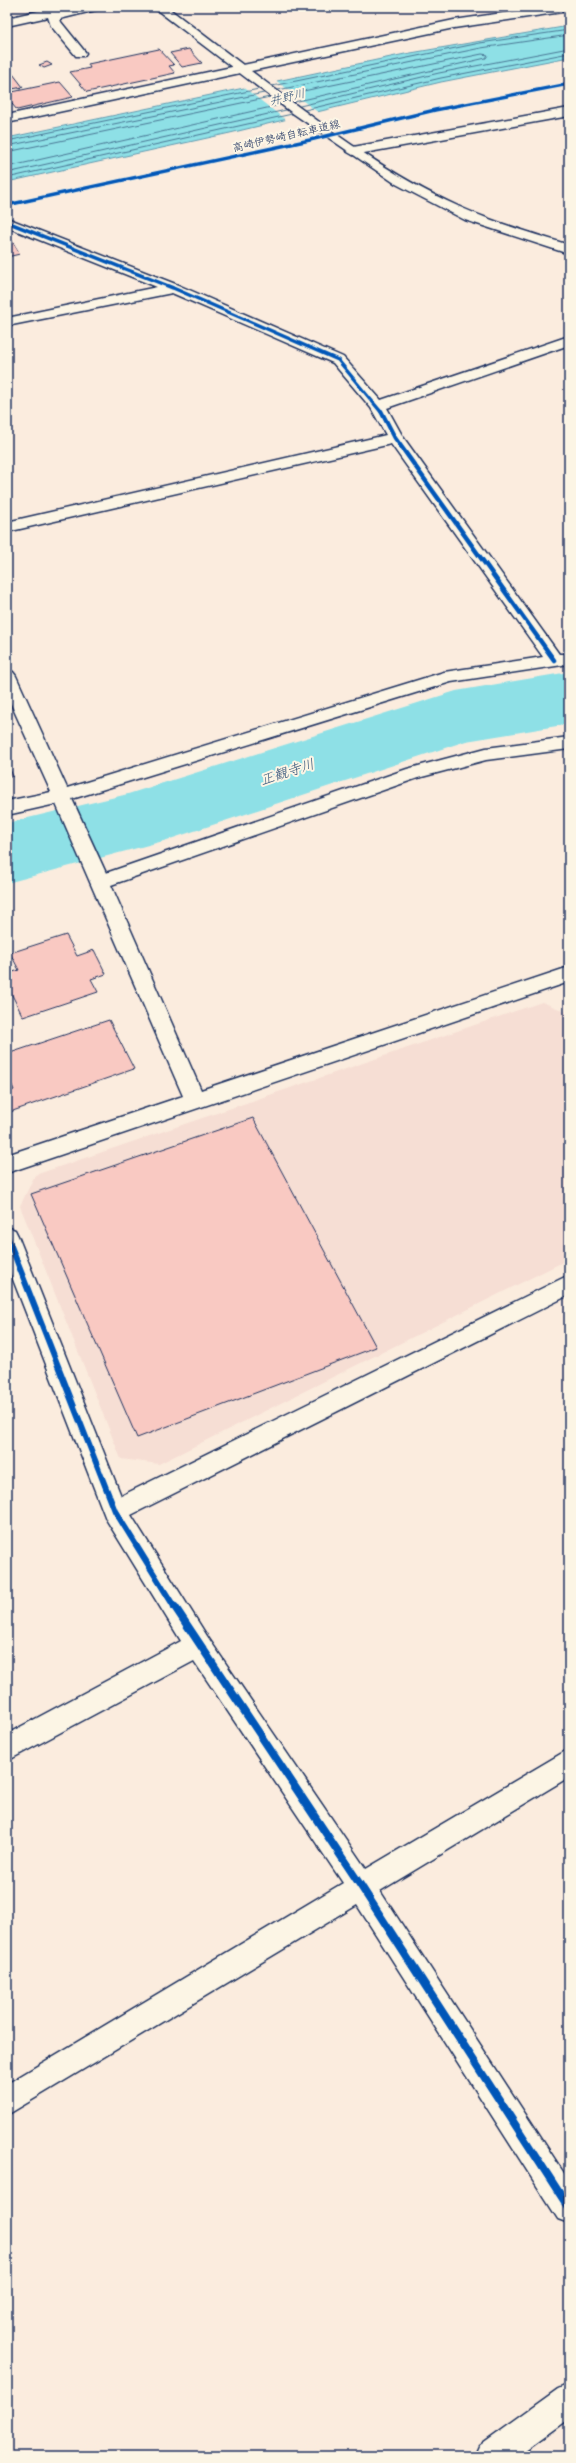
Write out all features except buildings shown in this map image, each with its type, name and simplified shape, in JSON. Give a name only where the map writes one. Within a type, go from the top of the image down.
[{"type":"street","points":[[7,22],[42,14],[62,13],[92,7]]},
{"type":"street","points":[[159,7],[325,132],[353,151],[439,203],[474,219],[569,250]]},
{"type":"street","points":[[7,119],[454,24],[569,7]]},
{"type":"street","points":[[62,13],[54,18],[55,23],[80,53]]},
{"type":"street","points":[[353,151],[569,112]]},
{"type":"street","points":[[7,222],[173,288],[338,360],[378,406],[395,438],[562,660],[450,676],[64,802],[7,808]]},
{"type":"street","points":[[7,322],[173,288]]},
{"type":"street","points":[[378,406],[569,340]]},
{"type":"street","points":[[7,527],[395,438]]},
{"type":"street","points":[[7,676],[90,856],[195,1099]]},
{"type":"street","points":[[100,882],[413,773],[486,754],[569,743]]},
{"type":"street","points":[[7,1164],[195,1099],[569,974]]},
{"type":"street","points":[[7,1236],[115,1511],[198,1645],[361,1886],[569,2208]]},
{"type":"street","points":[[115,1511],[569,1284]]},
{"type":"street","points":[[7,1748],[198,1645]]},
{"type":"street","points":[[7,2100],[569,1762]]},
{"type":"street","points":[[491,2456],[569,2400]]},
{"type":"shaded area","points":[[542,1002],[569,1013],[569,1259],[159,1464],[121,1459],[20,1206],[35,1175]]},
{"type":"water","name":"井野川","points":[[569,26],[569,57],[441,82],[230,133],[7,182],[7,138],[405,54]]},
{"type":"pier","points":[[274,79],[319,113],[287,121],[242,86]]},
{"type":"waterway","name":"正観寺川","points":[[7,853],[138,820],[456,717],[553,699],[569,698]]},
{"type":"cycle path","name":"高崎伊勢崎自転車道線","points":[[7,205],[310,140],[435,110],[569,84]]},
{"type":"cycle path","points":[[7,222],[173,288],[338,360],[378,406],[395,438],[554,660]]},
{"type":"cycle path","points":[[7,1236],[115,1511],[198,1645],[361,1886],[569,2208]]}]
